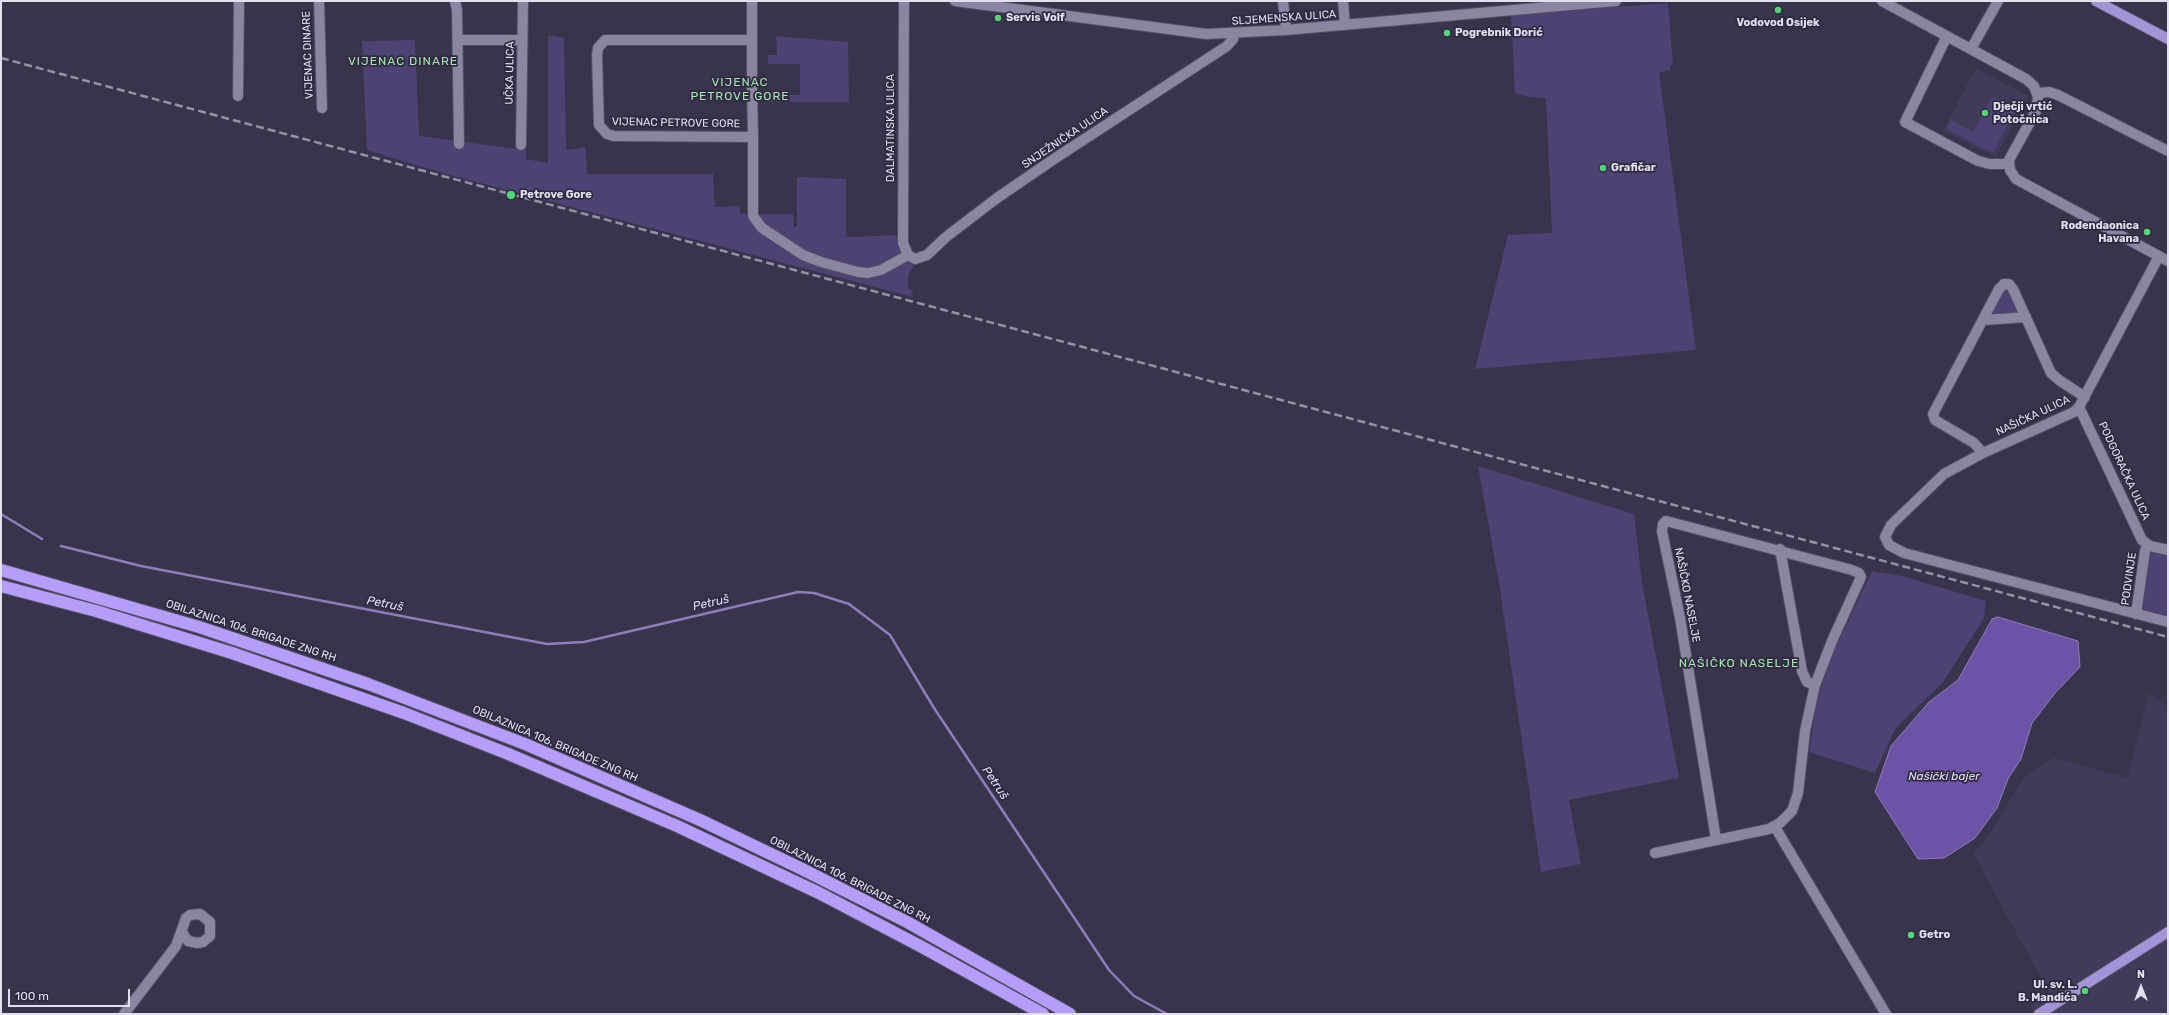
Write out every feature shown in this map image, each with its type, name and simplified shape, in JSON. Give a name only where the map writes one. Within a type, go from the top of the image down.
[{"type":"highway","name":"OBILAZNICA 106. BRIGADE ZNG RH","points":[[1,570],[199,626],[368,684],[525,744],[693,817],[817,876],[914,926],[1070,1014]]},
{"type":"highway","points":[[1,586],[96,612],[232,653],[404,713],[506,753],[677,826],[819,893],[922,947],[1043,1014]]},
{"type":"highway","points":[[1,594],[23,592]]},
{"type":"main road","points":[[2096,1],[2168,39]]},
{"type":"main road","points":[[2039,1014],[2168,932]]},
{"type":"street","points":[[238,96],[239,1]]},
{"type":"street","name":"VIJENAC DINARE","points":[[319,1],[322,108]]},
{"type":"street","points":[[455,1],[457,10],[458,40],[459,144]]},
{"type":"street","name":"UČKA ULICA","points":[[521,145],[523,1]]},
{"type":"street","name":"VIJENAC PETROVE GORE","points":[[752,1],[753,216],[762,228],[803,255],[858,272],[868,273],[881,270],[908,255]]},
{"type":"street","name":"DALMATINSKA ULICA","points":[[904,1],[903,243],[908,255]]},
{"type":"street","name":"SLJEMENSKA ULICA","points":[[955,1],[1188,33],[1235,33],[1286,30],[1536,4],[1616,1]]},
{"type":"street","points":[[1283,1],[1286,30]]},
{"type":"street","points":[[1343,1],[1345,25]]},
{"type":"street","points":[[1882,1],[2031,82],[2038,93],[2036,111],[2010,156],[2009,164],[2011,173],[2019,181],[2163,258]]},
{"type":"street","points":[[1971,49],[1998,1]]},
{"type":"street","name":"SNJEŽNIČKA ULICA","points":[[908,255],[915,259],[927,255],[946,237],[997,198],[1227,46],[1233,39],[1235,33]]},
{"type":"street","points":[[1947,36],[1905,122],[1978,160],[1990,164],[2009,164]]},
{"type":"street","points":[[458,40],[522,40]]},
{"type":"street","name":"VIJENAC PETROVE GORE","points":[[752,40],[605,40],[598,48],[596,55],[597,120],[602,130],[606,134],[614,136],[753,137]]},
{"type":"street","points":[[2038,93],[2053,93],[2168,151]]},
{"type":"street","name":"NAŠIČKA ULICA","points":[[2136,614],[1904,553],[1889,545],[1885,537],[1891,525],[1935,482],[1959,465],[2074,412],[2080,407],[2163,258]]},
{"type":"street","points":[[1983,453],[1974,443],[1935,420],[1933,414],[1984,320],[1999,289],[2007,283],[2011,286],[2026,316],[2051,373],[2059,380],[2085,396]]},
{"type":"street","points":[[1984,320],[2026,316]]},
{"type":"street","name":"PODGORAČKA ULICA","points":[[2080,407],[2142,540],[2147,545]]},
{"type":"street","name":"NAŠIČKO NASELJE","points":[[1716,839],[1680,618],[1662,531],[1663,524],[1666,521],[1673,521],[1780,549],[1852,570],[1861,575],[1814,685],[1805,731],[1799,784],[1794,805],[1787,816],[1775,827]]},
{"type":"street","name":"PODVINJE","points":[[2136,614],[2144,552],[2147,545],[2168,550]]},
{"type":"street","points":[[1780,549],[1803,678],[1814,685]]},
{"type":"street","points":[[2136,614],[2168,622]]},
{"type":"street","points":[[1655,853],[1775,827],[1886,1014]]},
{"type":"street","points":[[124,1014],[162,964],[176,946],[182,932],[183,922],[190,915],[200,914],[208,918],[212,927],[210,936],[203,942],[193,943],[162,964]]},
{"type":"street","points":[[182,932],[188,941],[193,943]]},
{"type":"shaded area","points":[[1668,3],[1673,65],[1670,65],[1670,71],[1659,72],[1696,350],[1475,369],[1508,235],[1552,233],[1546,98],[1529,97],[1515,93],[1511,15]]},
{"type":"shaded area","points":[[548,35],[564,38],[566,150],[586,147],[587,174],[713,174],[715,207],[739,206],[741,214],[793,214],[794,227],[797,227],[797,177],[846,179],[846,236],[814,231],[850,237],[896,235],[904,261],[915,264],[908,275],[908,288],[912,291],[913,297],[446,174],[367,150],[362,41],[415,40],[419,136],[526,150],[526,159],[548,163]]},
{"type":"shaded area","points":[[776,36],[848,42],[849,102],[766,102],[766,95],[800,95],[800,64],[768,64],[768,55],[777,55]]},
{"type":"shaded area","name":"Dječji vrtić Potočnica","points":[[1976,68],[2028,96],[1996,157],[1943,131]]},
{"type":"shaded area","points":[[1992,97],[2017,108],[1993,153],[1946,129],[1951,120],[1973,132]]},
{"type":"shaded area","points":[[2006,290],[2022,313],[1990,316],[2004,291]]},
{"type":"shaded area","points":[[1478,466],[1634,514],[1642,583],[1679,778],[1569,800],[1581,864],[1541,872],[1499,583]]},
{"type":"shaded area","points":[[2150,551],[2168,554],[2168,619],[2144,612],[2141,606]]},
{"type":"shaded area","points":[[1872,571],[1902,576],[1986,601],[1984,618],[1944,681],[1895,729],[1875,773],[1809,752],[1816,707],[1828,663]]},
{"type":"shaded area","points":[[2149,693],[2168,707],[2168,1014],[2036,1014],[2031,1006],[2049,993],[1973,853],[1988,836],[2024,777],[2054,758],[2127,778]]},
{"type":"water","name":"Našički bajer","points":[[1998,617],[2078,641],[2080,667],[2056,692],[2032,723],[2021,759],[2008,779],[1997,808],[1975,838],[1944,858],[1918,859],[1875,792],[1891,746],[1929,702],[1958,680],[1992,619]]},
{"type":"waterway","name":"Petruš","points":[[1,514],[42,539]]},
{"type":"waterway","name":"Petruš","points":[[61,546],[141,566],[547,644],[584,642],[798,592],[814,593],[849,604],[890,635],[934,708],[1109,970],[1134,996],[1167,1014]]},
{"type":"railway","points":[[1,58],[2168,637]]},
{"type":"place","name":"Vodovod Osijek","points":[[1778,10]]},
{"type":"place","name":"Servis Volf","points":[[998,18]]},
{"type":"place","name":"Pogrebnik Dorić","points":[[1447,33]]},
{"type":"place","name":"Dječji vrtić Potočnica","points":[[1985,113]]},
{"type":"place","name":"Grafičar","points":[[1603,168]]},
{"type":"place","name":"Petrove Gore","points":[[511,195]]},
{"type":"place","name":"Rođendaonica Havana","points":[[2147,232]]},
{"type":"place","name":"Getro","points":[[1911,935]]},
{"type":"place","name":"Ul. sv. L. B. Mandića","points":[[2085,991]]},
{"type":"district","name":"VIJENAC DINARE","points":[[403,62]]},
{"type":"district","name":"VIJENAC PETROVE GORE","points":[[740,90]]},
{"type":"district","name":"NAŠIČKO NASELJE","points":[[1739,664]]}]
